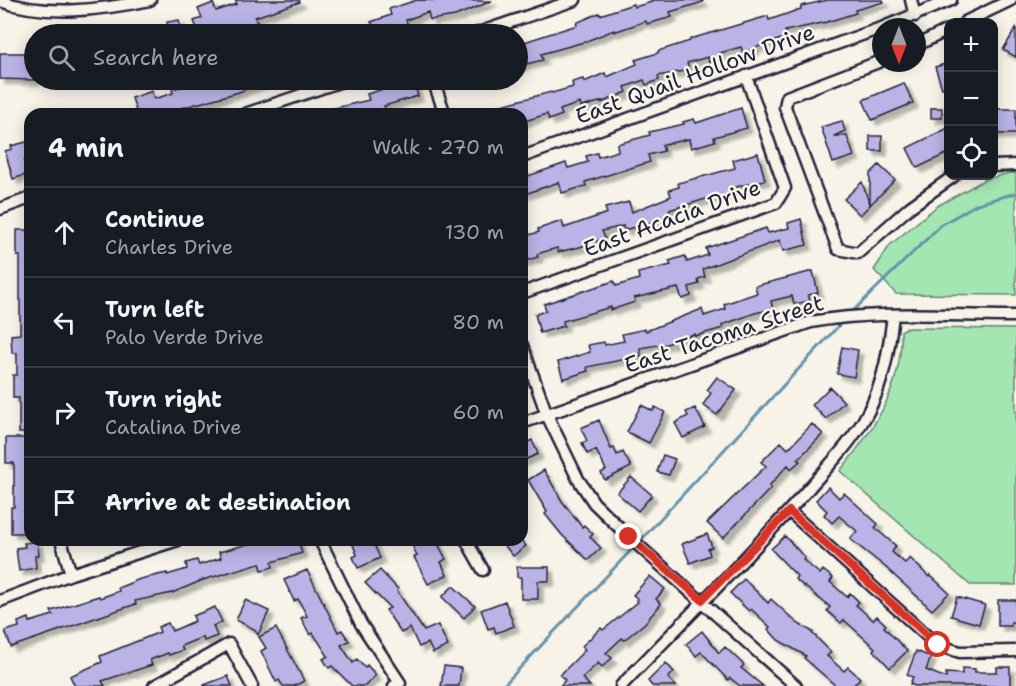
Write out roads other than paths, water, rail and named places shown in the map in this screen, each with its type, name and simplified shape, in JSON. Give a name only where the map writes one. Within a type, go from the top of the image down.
[{"type":"street","points":[[0,1],[15,7],[70,11],[150,0]]},
{"type":"street","points":[[504,24],[575,0]]},
{"type":"street","points":[[911,0],[915,16]]},
{"type":"street","name":"East Quail Hollow Drive","points":[[910,18],[951,0]]},
{"type":"street","points":[[972,18],[995,4],[1011,0]]},
{"type":"street","name":"East Quail Hollow Drive","points":[[528,155],[872,32]]},
{"type":"street","points":[[926,41],[944,32]]},
{"type":"street","points":[[872,64],[787,97],[785,107],[838,249],[858,253],[910,207],[948,180]]},
{"type":"street","name":"East Acacia Drive","points":[[528,291],[776,203],[785,188],[746,76]]},
{"type":"street","points":[[263,108],[316,90]]},
{"type":"street","points":[[437,90],[443,108]]},
{"type":"street","points":[[998,166],[1016,165]]},
{"type":"street","points":[[0,210],[24,200]]},
{"type":"street","points":[[621,686],[789,511],[853,438],[868,413],[881,382],[890,345],[893,315]]},
{"type":"street","name":"East Tacoma Street","points":[[528,421],[811,322],[839,317],[893,315],[1016,316]]},
{"type":"street","points":[[528,362],[547,414],[578,479],[594,502],[629,537],[796,686]]},
{"type":"street","points":[[789,511],[938,645],[960,652],[1016,651]]},
{"type":"street","points":[[63,546],[71,574]]},
{"type":"street","points":[[0,601],[71,574],[159,546]]},
{"type":"street","points":[[323,546],[361,624],[397,684]]},
{"type":"street","points":[[469,546],[483,570]]},
{"type":"street","points":[[154,686],[230,644],[252,686]]},
{"type":"waterway","points":[[851,313],[941,225],[977,204],[1016,193]]},
{"type":"waterway","points":[[639,542],[842,322]]},
{"type":"waterway","points":[[503,686],[634,547]]}]
